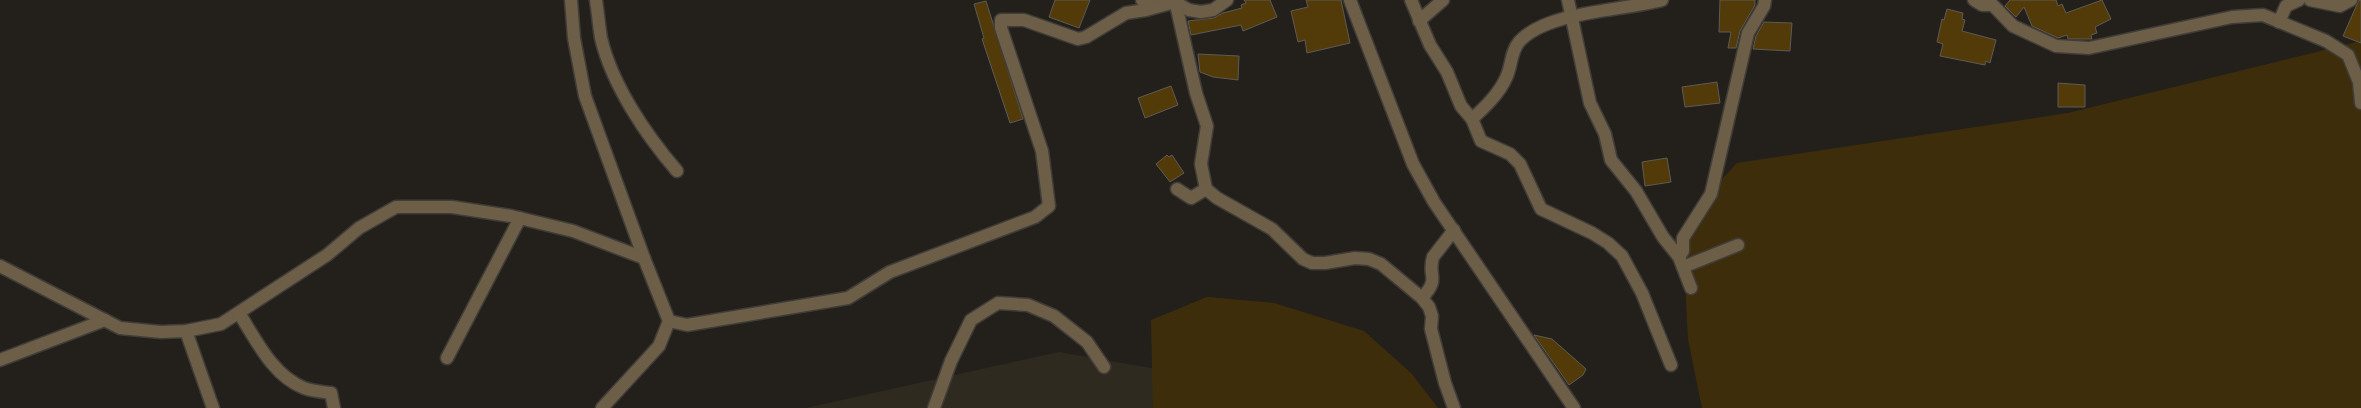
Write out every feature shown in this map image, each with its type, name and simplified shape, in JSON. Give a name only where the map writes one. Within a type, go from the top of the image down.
[{"type":"street","points":[[571,0],[574,38],[585,96],[669,321],[659,346],[602,408]]},
{"type":"street","points":[[596,0],[601,39],[618,86],[661,152],[677,170]]},
{"type":"street","points":[[1142,0],[1175,1],[1189,10],[1201,12],[1213,10],[1227,0]]},
{"type":"street","points":[[1350,0],[1413,164],[1434,202],[1574,408]]},
{"type":"street","points":[[1411,0],[1430,45],[1447,72],[1461,106],[1472,119],[1481,141],[1510,154],[1520,164],[1542,209],[1592,233],[1622,256],[1642,293],[1671,366]]},
{"type":"street","points":[[1419,21],[1443,0]]},
{"type":"street","points":[[1568,0],[1590,103],[1605,134],[1611,160],[1636,191],[1663,237],[1681,262],[1691,288]]},
{"type":"street","points":[[1472,119],[1501,88],[1507,77],[1514,51],[1519,42],[1538,29],[1572,17],[1662,0]]},
{"type":"street","points":[[1681,262],[1683,251],[1682,238],[1711,194],[1748,33],[1764,6],[1765,0]]},
{"type":"street","points":[[1974,0],[1982,5],[1990,2],[2013,26],[2056,46],[2089,48],[2232,17],[2263,15],[2326,41],[2348,55],[2359,82],[2361,103]]},
{"type":"street","points":[[2279,22],[2286,6],[2299,0]]},
{"type":"street","points":[[2310,0],[2340,6],[2351,0]]},
{"type":"street","points":[[669,321],[687,325],[848,298],[890,272],[1035,217],[1049,206],[1042,151],[1001,28],[1002,20],[1024,20],[1078,39],[1086,37],[1126,12],[1146,10],[1175,1]]},
{"type":"street","points":[[1175,1],[1196,93],[1207,126],[1200,164],[1206,188],[1217,198],[1272,229],[1303,259],[1312,263],[1325,263],[1355,258],[1369,259],[1381,264],[1422,298],[1429,307],[1432,316],[1431,329],[1445,383],[1454,408]]},
{"type":"street","points":[[1177,189],[1191,198],[1206,188]]},
{"type":"street","points":[[0,266],[120,328],[161,332],[186,331],[221,324],[327,255],[358,228],[396,207],[452,207],[520,218],[573,231],[644,258]]},
{"type":"street","points":[[447,358],[520,218]]},
{"type":"street","points":[[1422,298],[1434,282],[1433,256],[1454,230]]},
{"type":"street","points":[[1681,262],[1738,245]]},
{"type":"street","points":[[934,408],[951,361],[972,320],[998,303],[1028,305],[1054,316],[1087,342],[1104,366]]},
{"type":"street","points":[[239,313],[268,358],[284,376],[305,388],[331,393],[334,408]]},
{"type":"street","points":[[0,360],[105,320]]},
{"type":"street","points":[[186,331],[213,408]]},
{"type":"shaded area","points":[[2361,41],[2361,408],[1702,408],[1688,339],[1684,264],[1694,209],[1737,163],[2068,113]]},
{"type":"shaded area","points":[[1207,297],[1274,303],[1364,331],[1411,373],[1438,408],[1153,408],[1151,320]]},
{"type":"shaded area","points":[[1059,352],[1214,379],[1224,408],[806,408]]},
{"type":"building","points":[[1055,0],[1090,0],[1079,28],[1049,17]]},
{"type":"building","points":[[1244,0],[1270,0],[1277,17],[1243,31],[1241,25],[1191,35],[1188,21],[1214,18],[1223,13],[1242,8],[1241,5],[1246,3]]},
{"type":"building","points":[[1306,0],[1341,0],[1350,43],[1307,53],[1305,40],[1298,42],[1291,11],[1308,7]]},
{"type":"building","points":[[1720,0],[1755,0],[1755,5],[1740,31],[1736,48],[1728,48],[1731,32],[1719,32]]},
{"type":"building","points":[[2010,0],[2056,0],[2058,6],[2062,4],[2066,13],[2102,0],[2111,19],[2095,27],[2097,33],[2091,35],[2092,39],[2068,39],[2067,35],[2058,38],[2032,26],[2024,7],[2016,17],[2005,6]]},
{"type":"building","points":[[2359,0],[2361,0],[2361,43],[2343,36]]},
{"type":"building","points":[[986,1],[1023,119],[1010,123],[982,39],[984,38],[974,4]]},
{"type":"building","points":[[1947,9],[1963,13],[1962,19],[1965,20],[1962,31],[1996,40],[1990,63],[1986,61],[1985,65],[1940,56],[1943,44],[1937,42],[1942,19],[1944,20]]},
{"type":"building","points":[[1764,22],[1792,23],[1790,51],[1753,49],[1756,36]]},
{"type":"building","points":[[1198,54],[1239,56],[1238,80],[1213,77],[1200,72]]},
{"type":"building","points":[[1717,82],[1720,103],[1685,107],[1682,87]]},
{"type":"building","points":[[2058,83],[2085,85],[2085,107],[2058,107]]},
{"type":"building","points":[[1171,86],[1178,105],[1145,118],[1138,98]]},
{"type":"building","points":[[1167,155],[1169,157],[1172,155],[1184,173],[1170,182],[1156,164]]},
{"type":"building","points":[[1667,158],[1671,182],[1645,186],[1642,162]]},
{"type":"building","points":[[1534,335],[1552,339],[1586,369],[1583,375],[1569,385]]}]
